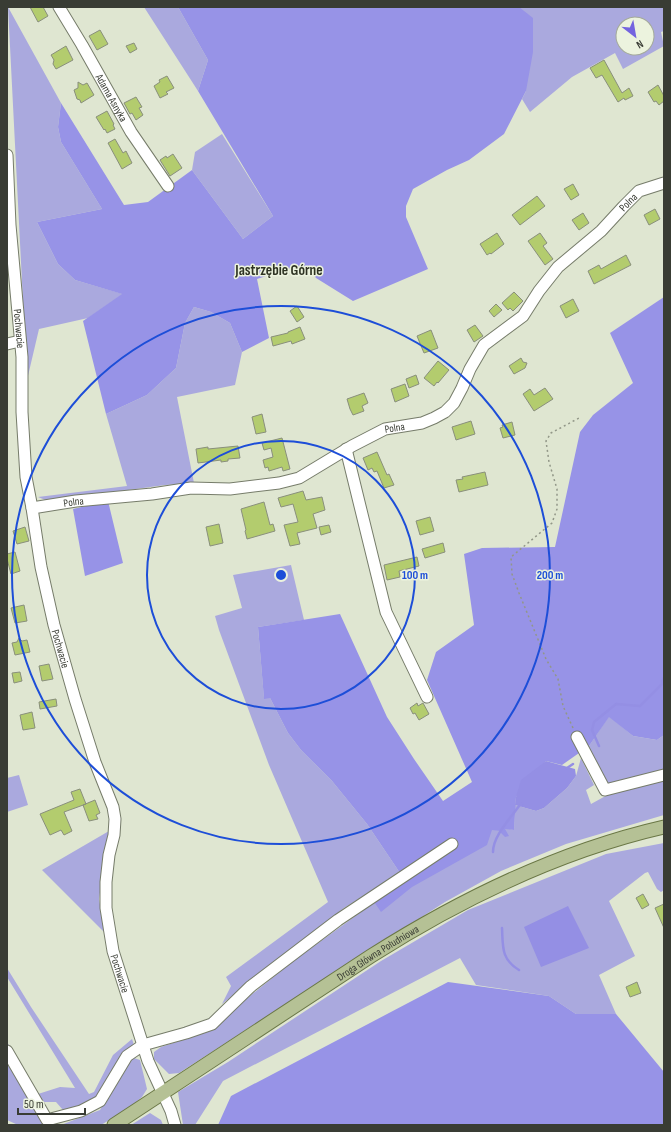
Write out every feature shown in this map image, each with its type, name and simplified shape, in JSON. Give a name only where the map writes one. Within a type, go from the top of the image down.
[{"type":"main road","name":"Droga Główna Południowa","points":[[114,1125],[371,956],[452,908],[527,872],[578,851],[618,838],[664,827]]},
{"type":"street","name":"Adama Asnyka","points":[[59,7],[131,132],[168,186]]},
{"type":"street","name":"Pochwacie","points":[[7,155],[10,225],[20,341],[24,457],[41,567],[54,625],[95,762],[113,807],[116,819],[106,882],[106,908],[113,951],[150,1068],[171,1111],[175,1125]]},
{"type":"street","name":"Polna","points":[[32,508],[76,501],[191,488],[230,489],[279,483],[299,478],[346,449],[385,429],[422,423],[434,418],[445,412],[454,403],[470,369],[484,345],[523,316],[539,290],[558,266],[601,231],[639,191],[664,183]]},
{"type":"street","points":[[7,344],[20,341]]},
{"type":"street","points":[[346,449],[386,612],[427,696]]},
{"type":"street","points":[[577,737],[605,790],[664,775]]},
{"type":"street","points":[[7,1050],[47,1120],[81,1111],[100,1101],[126,1056],[142,1045],[212,1024],[250,987],[338,920],[452,844]]},
{"type":"path","points":[[577,737],[563,706],[558,680],[546,659],[519,593],[512,574],[511,558],[552,523],[557,509],[557,489],[549,462],[546,441],[551,433],[581,417]]},
{"type":"shaded area","points":[[8,7],[61,103],[58,127],[61,142],[102,209],[37,222],[58,264],[75,280],[123,294],[88,318],[39,329],[27,380]]},
{"type":"shaded area","points":[[144,7],[178,7],[208,60],[198,91]]},
{"type":"shaded area","points":[[178,7],[519,7],[533,18],[533,52],[526,91],[504,134],[469,160],[447,170],[413,189],[406,206],[406,217],[428,269],[353,301],[316,278],[308,268],[291,268],[257,279],[269,338],[242,352],[230,323],[211,312],[194,307],[185,323],[176,368],[147,395],[106,414],[83,321],[122,294],[75,280],[58,264],[37,222],[102,209],[61,142],[58,127],[61,103],[124,205],[148,202],[192,170],[243,239],[273,216],[198,91],[208,60]]},
{"type":"shaded area","points":[[518,7],[664,7],[664,31],[661,32],[664,46],[655,51],[655,16],[615,16],[615,53],[572,77],[530,112],[522,99],[526,91]]},
{"type":"shaded area","points":[[616,56],[646,56],[623,69]]},
{"type":"shaded area","points":[[222,134],[273,216],[243,239],[192,170],[195,152]]},
{"type":"shaded area","points":[[664,297],[664,735],[657,740],[633,736],[609,717],[589,746],[562,765],[546,761],[516,797],[514,830],[505,829],[509,836],[505,837],[501,831],[492,830],[487,845],[412,887],[381,912],[368,893],[400,873],[367,824],[332,781],[301,750],[288,733],[270,698],[264,699],[258,627],[340,614],[387,717],[443,801],[472,782],[427,680],[436,652],[474,625],[464,554],[482,548],[555,547],[580,432],[593,415],[633,383],[610,333]]},
{"type":"shaded area","points":[[194,307],[211,312],[230,323],[242,352],[235,385],[177,397],[194,483],[165,485],[48,501],[38,497],[127,486],[106,414],[147,395],[176,368],[185,323]]},
{"type":"shaded area","points":[[108,501],[123,563],[85,576],[73,509]]},
{"type":"shaded area","points":[[291,565],[304,620],[258,627],[264,698],[270,698],[288,733],[301,750],[332,781],[367,824],[400,873],[344,908],[222,1004],[231,986],[226,977],[328,902],[269,765],[215,616],[242,608],[233,575]]},
{"type":"shaded area","points":[[609,716],[633,736],[657,740],[664,735],[664,770],[607,785],[586,748],[589,746]]},
{"type":"shaded area","points":[[581,758],[594,785],[586,790],[591,804],[611,793],[664,780],[664,815],[566,844],[501,871],[445,902],[179,1073],[169,1074],[154,1059],[154,1052],[161,1047],[204,1033],[292,962],[401,883],[469,818],[514,830],[515,805],[536,811],[544,808],[567,788],[576,776]]},
{"type":"shaded area","points":[[546,761],[575,769],[576,776],[567,788],[544,808],[536,811],[515,805],[521,780]]},
{"type":"shaded area","points":[[19,775],[28,805],[7,812],[7,778]]},
{"type":"shaded area","points":[[109,831],[99,899],[105,933],[42,870]]},
{"type":"shaded area","points":[[664,843],[664,890],[661,892],[657,889],[648,872],[609,901],[635,956],[599,975],[616,1014],[576,1014],[549,996],[476,985],[460,958],[223,1081],[195,1125],[183,1125],[178,1092],[228,1062],[381,961],[468,910],[606,854]]},
{"type":"shaded area","points":[[568,906],[589,948],[541,967],[524,927]]},
{"type":"shaded area","points":[[7,968],[89,1094],[94,1092],[113,1055],[132,1039],[134,1045],[120,1057],[95,1099],[82,1107],[63,1110],[56,1102],[44,1102],[39,1111],[45,1125],[18,1125],[7,1120],[7,1042],[38,1094],[60,1087],[75,1088],[7,977]]},
{"type":"shaded area","points":[[448,982],[549,996],[576,1014],[616,1014],[664,1072],[664,1125],[218,1125],[231,1096]]},
{"type":"shaded area","points":[[134,1058],[140,1060],[147,1089],[142,1097],[129,1108],[101,1125],[61,1125],[100,1110],[129,1061]]},
{"type":"shaded area","points":[[150,1113],[161,1120],[163,1125],[131,1125]]},
{"type":"building","points":[[30,7],[43,7],[48,16],[38,22]]},
{"type":"building","points":[[100,30],[108,44],[97,50],[89,36]]},
{"type":"building","points":[[134,43],[137,49],[130,53],[126,46]]},
{"type":"building","points":[[66,46],[73,60],[56,69],[51,55]]},
{"type":"building","points":[[604,60],[622,93],[629,88],[633,96],[625,100],[624,98],[618,102],[602,75],[596,78],[590,68]]},
{"type":"building","points":[[167,76],[174,88],[166,92],[168,94],[160,98],[154,86],[160,82],[159,80]]},
{"type":"building","points":[[78,82],[83,85],[87,83],[94,95],[81,103],[80,100],[77,99],[74,90],[78,88]]},
{"type":"building","points":[[658,85],[664,96],[664,101],[659,105],[656,101],[654,102],[648,92]]},
{"type":"building","points":[[136,97],[142,107],[139,108],[143,115],[136,120],[132,113],[130,114],[124,103]]},
{"type":"building","points":[[107,111],[115,129],[107,133],[96,117]]},
{"type":"building","points":[[115,139],[123,153],[126,151],[132,163],[122,169],[108,143]]},
{"type":"building","points":[[173,154],[182,168],[170,176],[160,160]]},
{"type":"building","points":[[573,184],[579,195],[571,200],[564,189]]},
{"type":"building","points":[[537,196],[545,206],[520,225],[512,215]]},
{"type":"building","points":[[655,209],[660,219],[649,225],[644,215]]},
{"type":"building","points":[[583,213],[589,223],[579,230],[572,220]]},
{"type":"building","points":[[497,233],[504,244],[491,254],[490,253],[487,255],[480,244]]},
{"type":"building","points":[[540,233],[547,243],[543,246],[553,259],[545,265],[528,241]]},
{"type":"building","points":[[626,255],[631,265],[594,284],[588,271],[599,265],[601,269]]},
{"type":"building","points":[[514,292],[523,301],[513,311],[510,308],[508,310],[502,303]]},
{"type":"building","points":[[573,299],[579,311],[566,318],[560,306]]},
{"type":"building","points":[[496,304],[502,310],[494,317],[489,311]]},
{"type":"building","points":[[297,306],[304,317],[297,322],[290,311]]},
{"type":"building","points":[[475,325],[483,336],[474,342],[467,330]]},
{"type":"building","points":[[300,327],[305,339],[292,344],[291,341],[273,346],[271,337],[288,333]]},
{"type":"building","points":[[431,330],[438,348],[424,353],[417,336]]},
{"type":"building","points":[[521,358],[523,362],[527,363],[525,368],[514,374],[509,366]]},
{"type":"building","points":[[438,361],[449,370],[434,386],[424,378]]},
{"type":"building","points":[[416,375],[419,384],[409,388],[406,379]]},
{"type":"building","points":[[405,384],[409,396],[395,402],[391,389]]},
{"type":"building","points":[[545,388],[553,399],[534,411],[523,394],[530,389],[534,395]]},
{"type":"building","points":[[364,393],[368,403],[362,406],[364,411],[353,415],[347,399]]},
{"type":"building","points":[[262,414],[266,432],[256,434],[252,417]]},
{"type":"building","points":[[471,421],[475,434],[456,440],[452,427]]},
{"type":"building","points":[[512,422],[515,435],[503,438],[500,428],[503,427],[502,425]]},
{"type":"building","points":[[282,438],[290,469],[283,471],[282,467],[269,471],[268,467],[265,468],[263,460],[273,457],[271,448],[264,450],[262,443]]},
{"type":"building","points":[[238,446],[240,458],[228,459],[228,461],[221,462],[221,460],[198,463],[196,449]]},
{"type":"building","points":[[377,452],[387,475],[389,474],[394,485],[384,488],[377,471],[374,472],[372,468],[368,470],[363,458]]},
{"type":"building","points":[[485,472],[488,485],[459,492],[456,480],[463,479],[462,477]]},
{"type":"building","points":[[303,491],[306,500],[322,497],[325,510],[313,514],[317,528],[297,533],[300,544],[290,546],[284,525],[298,522],[293,504],[281,507],[278,498]]},
{"type":"building","points":[[264,502],[270,525],[273,524],[275,531],[247,539],[241,509]]},
{"type":"building","points":[[430,517],[434,531],[420,535],[416,521]]},
{"type":"building","points":[[219,524],[223,543],[210,546],[206,527]]},
{"type":"building","points":[[329,525],[331,532],[321,535],[319,527]]},
{"type":"building","points":[[25,527],[29,541],[17,544],[13,531]]},
{"type":"building","points":[[443,543],[445,552],[425,558],[422,549]]},
{"type":"building","points":[[15,552],[20,571],[11,574],[7,554]]},
{"type":"building","points":[[417,557],[419,566],[399,571],[400,577],[387,580],[384,565]]},
{"type":"building","points":[[24,605],[27,621],[15,623],[11,608]]},
{"type":"building","points":[[19,638],[22,641],[27,640],[30,652],[15,655],[12,643],[17,642]]},
{"type":"building","points":[[49,664],[53,679],[42,681],[39,666]]},
{"type":"building","points":[[20,672],[22,681],[14,683],[12,673]]},
{"type":"building","points":[[56,699],[57,706],[40,709],[39,702]]},
{"type":"building","points":[[417,703],[418,706],[423,703],[429,714],[419,720],[410,708]]},
{"type":"building","points":[[32,712],[35,728],[23,730],[20,715]]},
{"type":"building","points":[[80,789],[86,804],[64,812],[72,831],[64,835],[61,830],[50,835],[40,814],[74,800],[71,792]]},
{"type":"building","points":[[95,800],[100,813],[96,815],[98,819],[89,821],[83,805]]},
{"type":"building","points":[[643,894],[649,905],[642,909],[636,898]]},
{"type":"building","points":[[664,904],[664,928],[655,908]]},
{"type":"building","points":[[637,982],[641,993],[630,997],[626,987]]},
{"type":"waterway","points":[[599,746],[592,730],[594,722],[616,704],[640,706],[662,684],[664,678]]},
{"type":"waterway","points":[[567,768],[573,764]]},
{"type":"waterway","points":[[493,852],[499,834],[522,804]]},
{"type":"waterway","points":[[502,928],[503,947],[506,957],[513,966],[519,970]]},
{"type":"district","name":"Jastrzębie Górne","points":[[279,270]]}]
